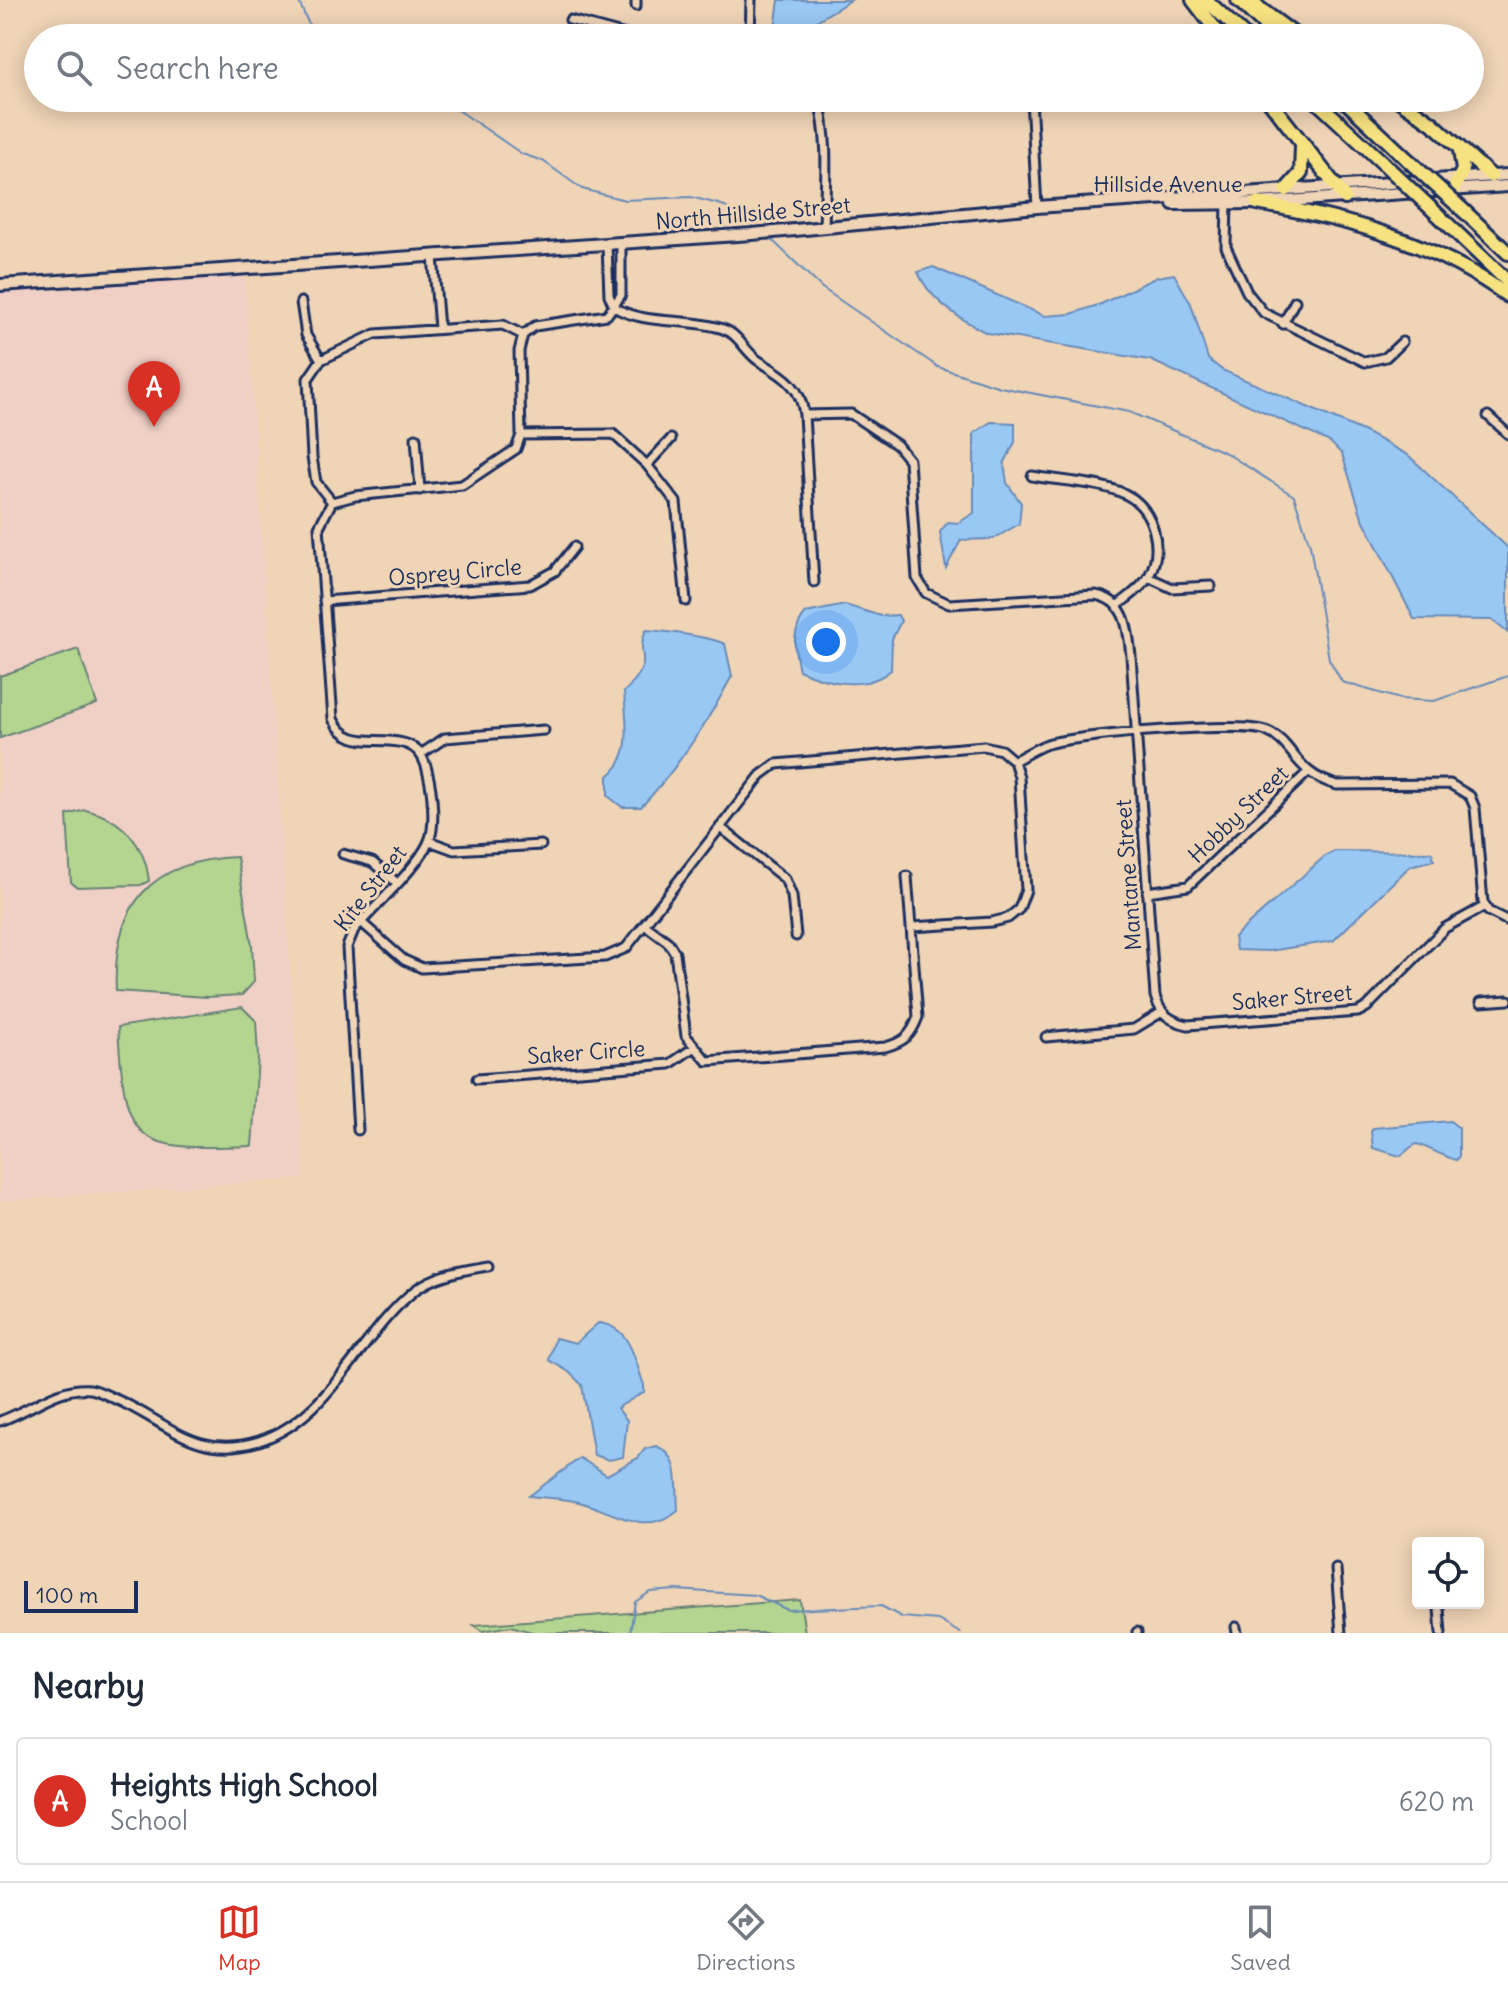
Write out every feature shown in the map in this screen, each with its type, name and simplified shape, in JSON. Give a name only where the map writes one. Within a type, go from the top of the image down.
[{"type":"highway","points":[[1193,0],[1211,24]]},
{"type":"highway","points":[[1206,0],[1232,24]]},
{"type":"highway","points":[[1238,0],[1263,24]]},
{"type":"highway","points":[[1248,0],[1280,24]]},
{"type":"highway","points":[[1278,112],[1345,198]]},
{"type":"highway","points":[[1328,112],[1508,282]]},
{"type":"highway","points":[[1357,112],[1508,253]]},
{"type":"highway","points":[[1416,112],[1491,176]]},
{"type":"highway","points":[[1286,190],[1303,165],[1301,143]]},
{"type":"highway","points":[[1453,190],[1463,164],[1460,150]]},
{"type":"highway","points":[[1257,203],[1312,213],[1395,236],[1459,265],[1508,296]]},
{"type":"main road","points":[[1227,199],[1286,190],[1508,175]]},
{"type":"main road","name":"Hillside Avenue","points":[[1079,204],[1227,199],[1257,203],[1508,186]]},
{"type":"main road","name":"North Hillside Street","points":[[0,285],[621,244],[1079,204]]},
{"type":"street","points":[[750,24],[751,0]]},
{"type":"street","points":[[570,20],[585,24]]},
{"type":"street","points":[[822,112],[826,161],[824,228]]},
{"type":"street","points":[[1032,112],[1037,207]]},
{"type":"street","points":[[1227,199],[1225,237],[1230,258],[1255,303],[1283,324],[1365,362],[1386,357],[1402,342]]},
{"type":"street","points":[[544,730],[445,738],[421,754],[402,743],[357,741],[338,728],[331,707],[319,527],[332,502],[355,496],[452,488],[471,481],[516,449],[521,435],[519,351],[523,335],[535,326],[596,319],[614,307],[621,295],[621,244]]},
{"type":"street","points":[[607,245],[609,295],[614,307],[630,316],[673,318],[732,333],[748,353],[795,385],[802,398],[804,415],[814,582]]},
{"type":"street","points":[[433,256],[439,328]]},
{"type":"street","points":[[1283,324],[1295,301]]},
{"type":"street","points":[[301,302],[306,335],[321,360]]},
{"type":"street","points":[[332,502],[316,482],[312,457],[308,379],[321,360],[363,337],[439,328],[503,325],[523,335]]},
{"type":"street","points":[[804,415],[851,414],[904,451],[909,460],[917,578],[933,599],[949,604],[1095,595],[1105,596],[1117,606],[1148,577],[1154,561],[1152,522],[1136,502],[1124,494],[1032,476]]},
{"type":"street","points":[[1488,416],[1508,434]]},
{"type":"street","points":[[521,435],[613,434],[647,465],[676,502],[686,601]]},
{"type":"street","points":[[416,438],[420,490]]},
{"type":"street","points":[[647,465],[671,439]]},
{"type":"street","name":"Osprey Circle","points":[[324,601],[530,585],[555,571],[574,547]]},
{"type":"street","points":[[1148,577],[1172,588],[1211,586]]},
{"type":"street","name":"Mantane Street","points":[[1117,606],[1128,630],[1155,996],[1162,1012]]},
{"type":"street","points":[[1014,761],[1053,743],[1136,734],[1253,728],[1275,736],[1307,773],[1337,785],[1450,784],[1466,792],[1475,808],[1485,906],[1488,911],[1508,921]]},
{"type":"street","points":[[361,922],[404,960],[422,968],[605,957],[626,948],[766,770],[782,762],[984,746],[997,748],[1014,761],[1019,777],[1026,883],[1022,905],[1012,915],[998,921],[912,927]]},
{"type":"street","name":"Kite Street","points":[[358,1130],[347,947],[361,922],[429,841],[429,778],[421,754]]},
{"type":"street","name":"Hobby Street","points":[[1147,892],[1188,886],[1307,773]]},
{"type":"street","points":[[720,827],[785,879],[792,896],[796,936]]},
{"type":"street","points":[[429,841],[454,850],[541,845]]},
{"type":"street","points":[[343,854],[372,862],[396,882]]},
{"type":"street","points":[[645,925],[668,942],[677,958],[686,1036],[707,1061],[885,1047],[901,1042],[912,1032],[918,1017],[907,876]]},
{"type":"street","name":"Saker Street","points":[[1162,1012],[1174,1021],[1188,1025],[1358,1012],[1377,998],[1445,928],[1485,906]]},
{"type":"street","points":[[1481,1002],[1508,1000]]},
{"type":"street","points":[[1046,1037],[1134,1029],[1162,1012]]},
{"type":"street","name":"Saker Circle","points":[[477,1079],[670,1064],[693,1048]]},
{"type":"street","points":[[0,1421],[59,1392],[91,1389],[131,1405],[179,1437],[223,1445],[260,1440],[300,1420],[415,1290],[454,1273],[488,1266]]},
{"type":"street","points":[[1336,1569],[1341,1633]]},
{"type":"street","points":[[1439,1609],[1441,1633]]},
{"type":"shaded area","points":[[244,267],[304,1178],[0,1201],[0,285]]},
{"type":"green space","points":[[78,649],[97,704],[0,738],[0,676]]},
{"type":"green space","points":[[85,810],[110,819],[129,835],[143,855],[149,881],[141,885],[77,887],[71,882],[67,815]]},
{"type":"green space","points":[[237,857],[252,945],[254,982],[242,995],[207,997],[116,991],[116,961],[121,935],[142,893],[159,878],[181,867]]},
{"type":"green space","points":[[242,1007],[256,1021],[258,1057],[252,1146],[182,1146],[160,1142],[143,1133],[132,1118],[125,1096],[118,1027]]},
{"type":"green space","points":[[800,1600],[805,1633],[535,1633],[511,1626],[483,1631],[474,1625]]},
{"type":"water","points":[[779,0],[851,0],[811,24],[776,24]]},
{"type":"water","points":[[933,267],[1045,316],[1071,314],[1101,304],[1157,277],[1174,274],[1191,304],[1208,359],[1222,370],[1365,432],[1408,455],[1508,548],[1508,633],[1492,620],[1414,619],[1362,517],[1342,454],[1330,442],[1150,360],[987,333],[957,315],[930,291],[918,272]]},
{"type":"water","points":[[991,422],[1015,423],[1015,442],[1004,464],[1007,483],[1021,503],[1019,524],[993,539],[961,540],[946,568],[940,532],[948,522],[958,523],[974,513],[974,433]]},
{"type":"water","points":[[845,605],[881,616],[898,615],[901,621],[892,639],[891,670],[881,677],[858,683],[834,682],[799,670],[795,640],[801,620],[806,613]]},
{"type":"water","points":[[646,630],[725,644],[732,676],[691,745],[667,777],[641,807],[622,807],[608,796],[608,776],[616,768],[625,748],[624,692],[643,665],[642,648]]},
{"type":"water","points":[[1335,851],[1432,852],[1434,860],[1410,866],[1333,941],[1269,951],[1236,950],[1234,937],[1325,856]]},
{"type":"water","points":[[1450,1121],[1459,1128],[1459,1156],[1456,1160],[1417,1144],[1400,1156],[1373,1148],[1371,1131],[1374,1128]]},
{"type":"water","points":[[598,1323],[618,1330],[630,1345],[644,1385],[644,1392],[617,1408],[627,1420],[623,1457],[609,1460],[594,1455],[582,1385],[569,1372],[549,1360],[555,1338],[576,1343]]},
{"type":"water","points":[[656,1446],[670,1456],[676,1472],[678,1510],[666,1518],[641,1522],[579,1502],[529,1496],[580,1458],[607,1475],[638,1458],[645,1449]]},
{"type":"waterway","points":[[298,0],[309,24]]},
{"type":"waterway","points":[[461,112],[522,154],[543,161],[582,189],[625,200],[691,197],[722,205],[758,229]]},
{"type":"waterway","points":[[770,238],[822,288],[938,367],[1000,387],[1129,412],[1226,453],[1294,496],[1310,545],[1329,659],[1342,682],[1400,699],[1434,701],[1508,676]]},
{"type":"waterway","points":[[630,1633],[635,1602],[650,1592],[676,1590],[755,1595],[788,1610],[881,1606],[902,1617],[938,1620],[960,1633]]},
{"type":"place","name":"Heights High School","points":[[154,427]]}]
